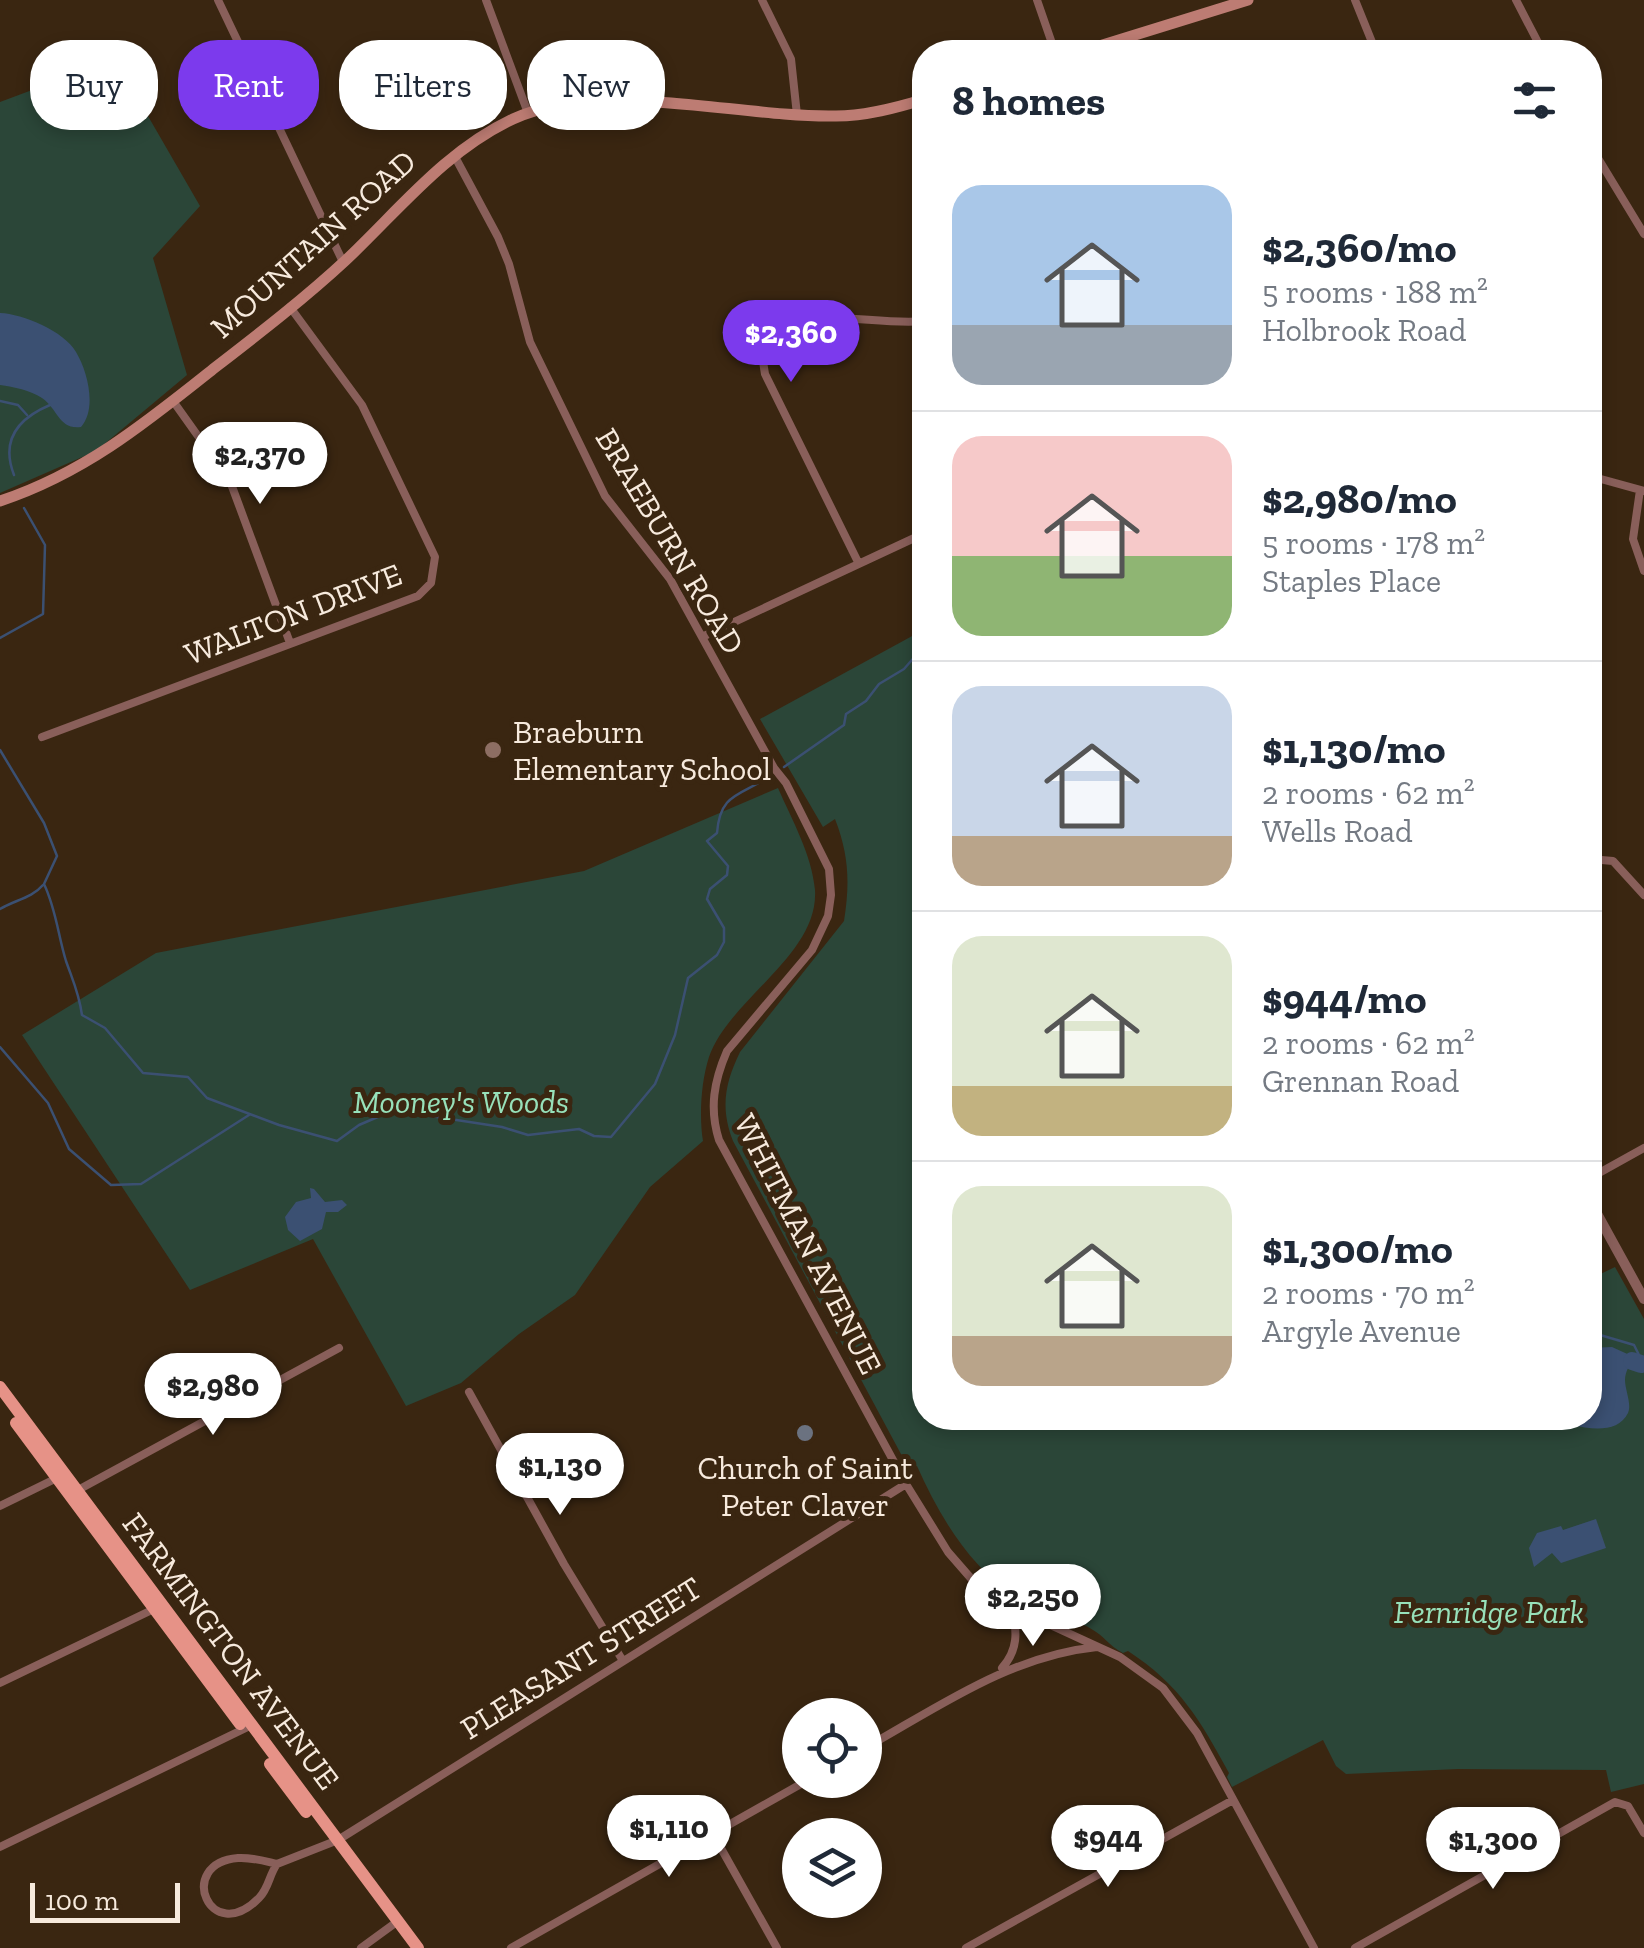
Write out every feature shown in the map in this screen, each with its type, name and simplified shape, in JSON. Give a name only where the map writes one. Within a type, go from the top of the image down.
[{"type":"main road","points":[[1119,40],[1248,0]]},
{"type":"main road","name":"MOUNTAIN ROAD","points":[[665,105],[856,115],[912,103]]},
{"type":"main road","name":"MOUNTAIN ROAD","points":[[0,502],[96,458],[173,401],[344,262],[454,155],[527,113]]},
{"type":"main road","name":"FARMINGTON AVENUE","points":[[0,1387],[73,1493],[394,1923],[408,1948]]},
{"type":"main road","name":"FARMINGTON AVENUE","points":[[0,1401],[61,1476]]},
{"type":"main road","name":"FARMINGTON AVENUE","points":[[394,1923],[418,1948]]},
{"type":"street","points":[[218,0],[336,253],[344,262]]},
{"type":"street","points":[[486,0],[527,110]]},
{"type":"street","points":[[762,0],[791,59],[797,114]]},
{"type":"street","points":[[1037,0],[1051,40]]},
{"type":"street","points":[[1356,0],[1371,40]]},
{"type":"street","points":[[1516,0],[1537,40]]},
{"type":"street","name":"BRAEBURN ROAD","points":[[454,155],[498,237],[530,342],[605,496],[670,580],[774,768],[786,782]]},
{"type":"street","points":[[1602,165],[1644,234]]},
{"type":"street","name":"WALTON DRIVE","points":[[42,737],[418,596],[431,584],[436,566],[362,405],[290,307]]},
{"type":"street","points":[[858,562],[765,374],[761,349],[771,329],[791,321],[912,321]]},
{"type":"street","points":[[173,401],[230,481],[290,643]]},
{"type":"street","points":[[1602,479],[1642,490],[1633,539],[1644,570]]},
{"type":"street","points":[[702,636],[912,539]]},
{"type":"street","name":"WHITMAN AVENUE","points":[[786,782],[829,869],[828,916],[812,950],[727,1051],[714,1086],[713,1118],[723,1147],[906,1484],[956,1561],[984,1591],[1011,1609],[1098,1648],[1144,1672],[1163,1688],[1197,1733],[1314,1948]]},
{"type":"street","points":[[1602,860],[1613,861],[1644,895]]},
{"type":"street","points":[[1602,1171],[1644,1148]]},
{"type":"street","points":[[1602,1223],[1644,1300]]},
{"type":"street","points":[[73,1493],[339,1348]]},
{"type":"street","points":[[469,1392],[564,1564],[623,1661]]},
{"type":"street","points":[[0,1506],[61,1476]]},
{"type":"street","name":"PLEASANT STREET","points":[[277,1864],[262,1895],[244,1910],[218,1911],[205,1900],[202,1891],[206,1878],[224,1862],[241,1858],[277,1864],[334,1842],[906,1484]]},
{"type":"street","points":[[0,1682],[158,1607]]},
{"type":"street","points":[[994,1674],[1009,1659],[1015,1645],[1011,1609]]},
{"type":"street","points":[[882,1738],[994,1674],[1042,1657],[1098,1648]]},
{"type":"street","points":[[0,1848],[248,1727]]},
{"type":"street","points":[[511,1948],[782,1795]]},
{"type":"street","points":[[966,1948],[1233,1800]]},
{"type":"street","points":[[1355,1948],[1615,1802],[1630,1808],[1644,1833]]},
{"type":"street","points":[[713,1834],[777,1948]]},
{"type":"street","points":[[361,1948],[394,1923]]},
{"type":"green space","points":[[30,91],[30,130],[156,130],[200,206],[153,258],[187,375],[96,451],[0,493],[0,102]]},
{"type":"green space","name":"Fernridge Park","points":[[912,636],[912,1430],[1602,1430],[1602,1273],[1615,1267],[1644,1319],[1644,1784],[1611,1792],[1606,1770],[1458,1769],[1346,1774],[1336,1766],[1323,1740],[1232,1787],[1229,1773],[1198,1720],[1162,1677],[1097,1632],[1020,1599],[982,1569],[966,1550],[939,1510],[917,1466],[909,1469],[729,1129],[728,1085],[740,1052],[844,921],[847,894],[846,857],[835,819],[823,827],[760,719]]},
{"type":"green space","name":"Mooney's Woods","points":[[778,788],[810,864],[815,890],[812,913],[788,956],[719,1036],[704,1077],[703,1141],[650,1187],[575,1295],[519,1334],[461,1383],[406,1406],[313,1239],[190,1290],[22,1035],[156,953],[584,871]]},
{"type":"water","points":[[0,313],[42,325],[62,337],[76,352],[90,401],[81,427],[63,422],[37,395],[0,385]]},
{"type":"water","points":[[310,1188],[325,1202],[342,1200],[347,1205],[338,1212],[326,1212],[322,1229],[300,1241],[288,1230],[285,1217],[296,1202],[311,1198]]},
{"type":"water","points":[[1602,1347],[1612,1347],[1634,1357],[1625,1377],[1628,1413],[1622,1421],[1603,1428],[1602,1428]]},
{"type":"water","points":[[1596,1519],[1606,1548],[1561,1563],[1552,1553],[1534,1567],[1529,1548],[1537,1533],[1561,1526],[1563,1530]]},
{"type":"waterway","points":[[0,401],[18,405],[27,415]]},
{"type":"waterway","points":[[14,475],[9,451],[15,431],[29,416],[50,405]]},
{"type":"waterway","points":[[0,638],[43,614],[45,545],[24,508]]},
{"type":"waterway","points":[[784,767],[844,725],[846,714],[912,660]]},
{"type":"waterway","points":[[0,750],[44,823],[57,856],[44,884],[82,1015],[105,1028],[143,1073],[188,1077],[207,1098],[279,1125],[337,1141],[359,1125],[387,1113],[502,1127],[528,1135],[579,1129],[594,1136],[611,1137],[655,1084],[675,1035],[688,978],[717,955],[724,942],[724,928],[707,899],[710,889],[727,875],[728,866],[707,841],[717,833],[727,802],[770,776]]},
{"type":"waterway","points":[[0,909],[43,885]]},
{"type":"waterway","points":[[0,1047],[48,1103],[69,1149],[111,1185],[141,1184],[249,1115]]},
{"type":"waterway","points":[[1602,1336],[1634,1345],[1644,1365]]},
{"type":"waterway","points":[[1632,1361],[1641,1364]]},
{"type":"place","name":"Braeburn Elementary School","points":[[493,750]]},
{"type":"place","name":"Church of Saint Peter Claver","points":[[805,1433]]}]
